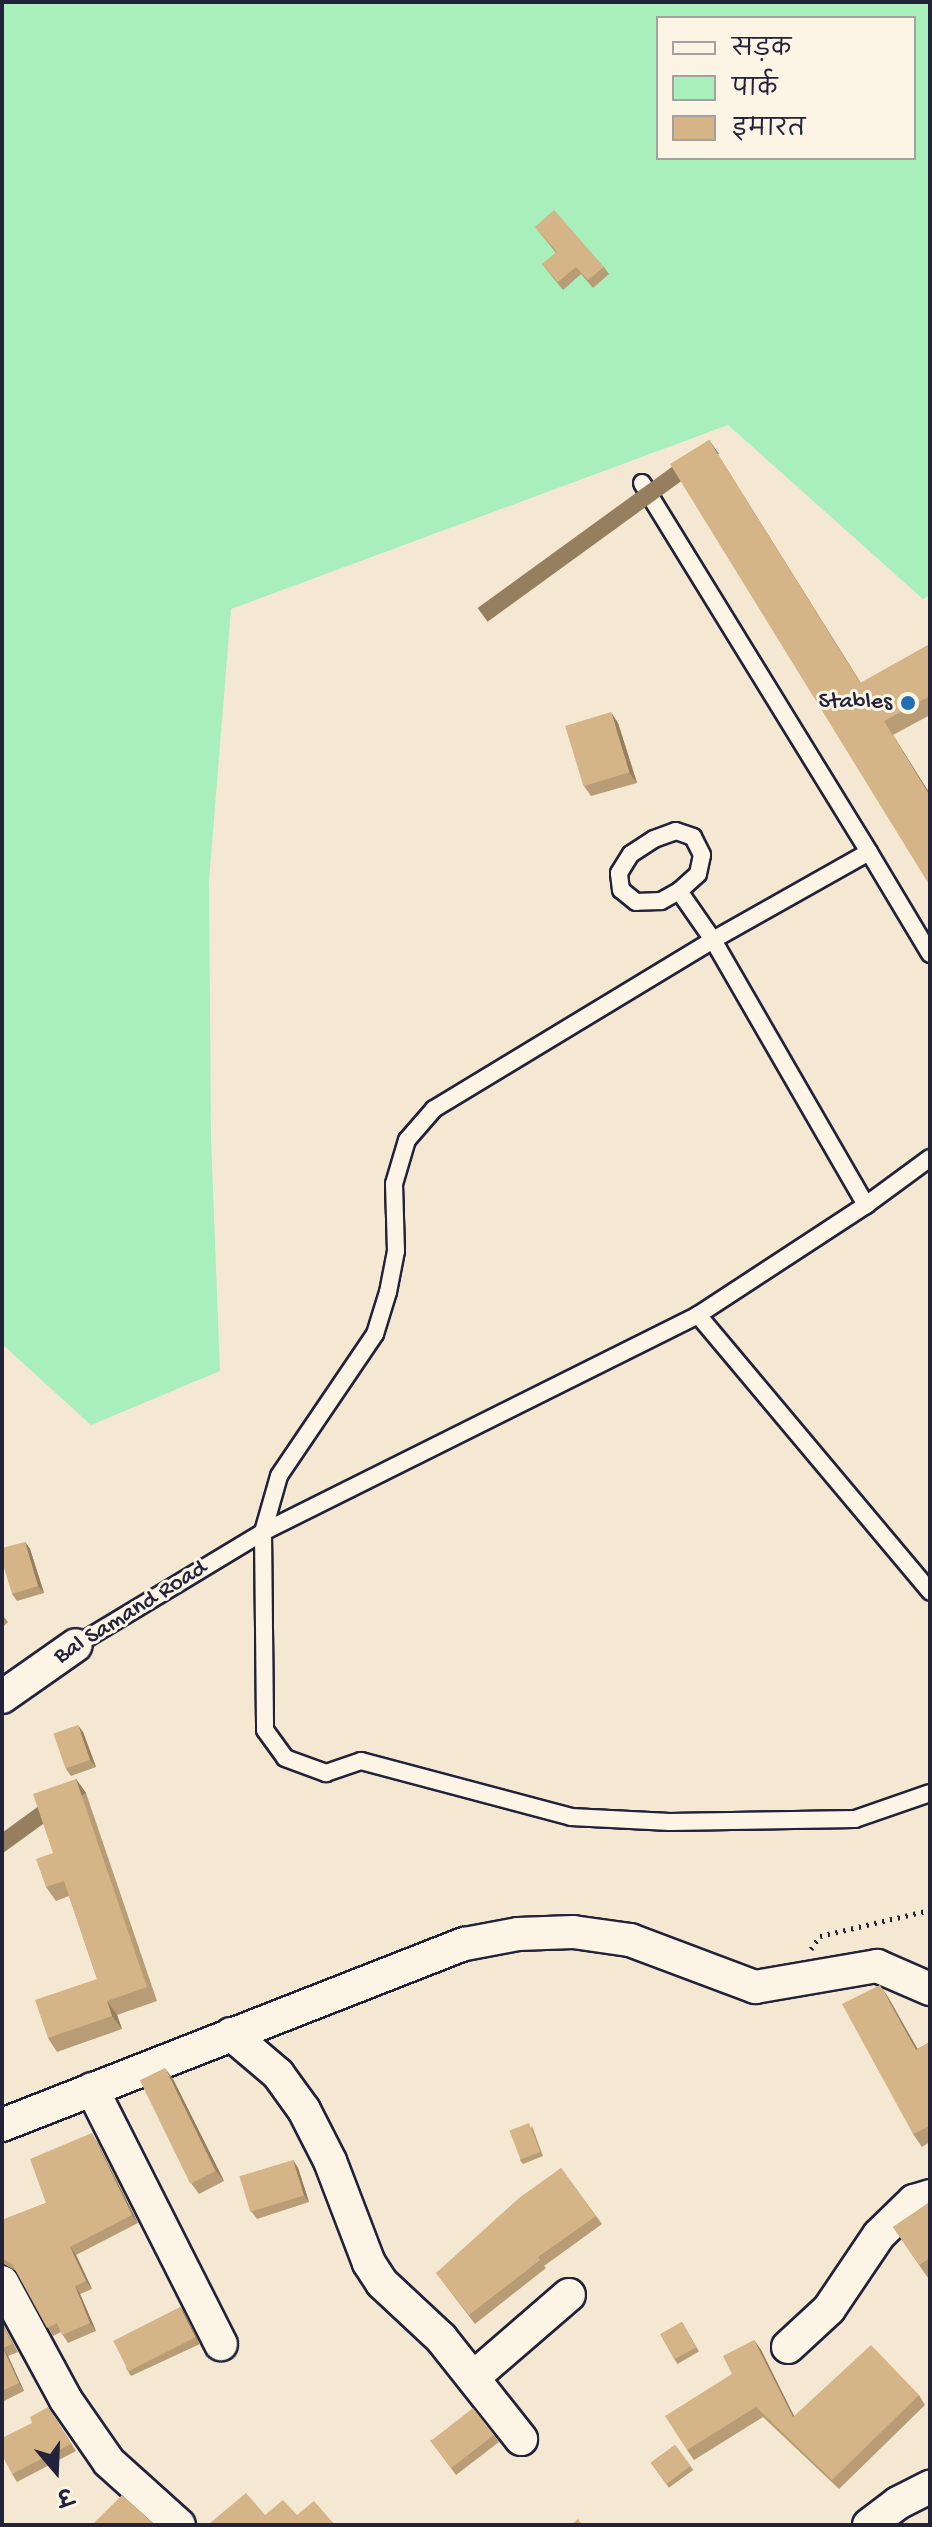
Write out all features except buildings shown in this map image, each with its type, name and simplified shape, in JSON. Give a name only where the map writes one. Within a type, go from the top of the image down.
[{"type":"street","name":"Bal Samand Road","points":[[2,1697],[76,1645]]},
{"type":"street","points":[[2,2125],[465,1944],[518,1934],[573,1932],[630,1940],[755,1987],[877,1966],[930,1989]]},
{"type":"street","points":[[231,2034],[278,2074],[304,2110],[330,2161],[369,2263],[382,2283],[475,2376],[521,2439]]},
{"type":"street","points":[[92,2089],[221,2344]]},
{"type":"street","points":[[788,2347],[829,2309],[879,2235],[914,2201],[930,2196]]},
{"type":"street","points":[[2,2282],[66,2400],[109,2462],[179,2525]]},
{"type":"street","points":[[475,2376],[569,2295]]},
{"type":"street","points":[[869,2525],[898,2503],[930,2487]]},
{"type":"lane","points":[[642,483],[930,954]]},
{"type":"lane","points":[[676,831],[693,837],[702,855],[698,874],[679,891],[661,901],[636,902],[621,890],[619,873],[631,854],[654,839],[676,831]]},
{"type":"lane","points":[[869,852],[713,940],[551,1041],[475,1082],[434,1109],[407,1140],[394,1184],[396,1251],[375,1334],[279,1476],[263,1532],[265,1730],[285,1758],[326,1773],[361,1761],[571,1817],[670,1822],[855,1819],[930,1793]]},
{"type":"lane","points":[[679,891],[713,940],[866,1205]]},
{"type":"lane","name":"Bal Samand Road","points":[[76,1645],[263,1532],[698,1315],[866,1205],[930,1158]]},
{"type":"lane","points":[[698,1315],[930,1591]]},
{"type":"path","points":[[787,1983],[820,1936],[930,1910]]},
{"type":"green space","points":[[2,2],[930,2],[930,595],[923,599],[728,425],[231,609],[209,881],[211,1138],[220,1371],[91,1425],[2,1344]]},
{"type":"place","name":"Stables","points":[[908,703]]}]
